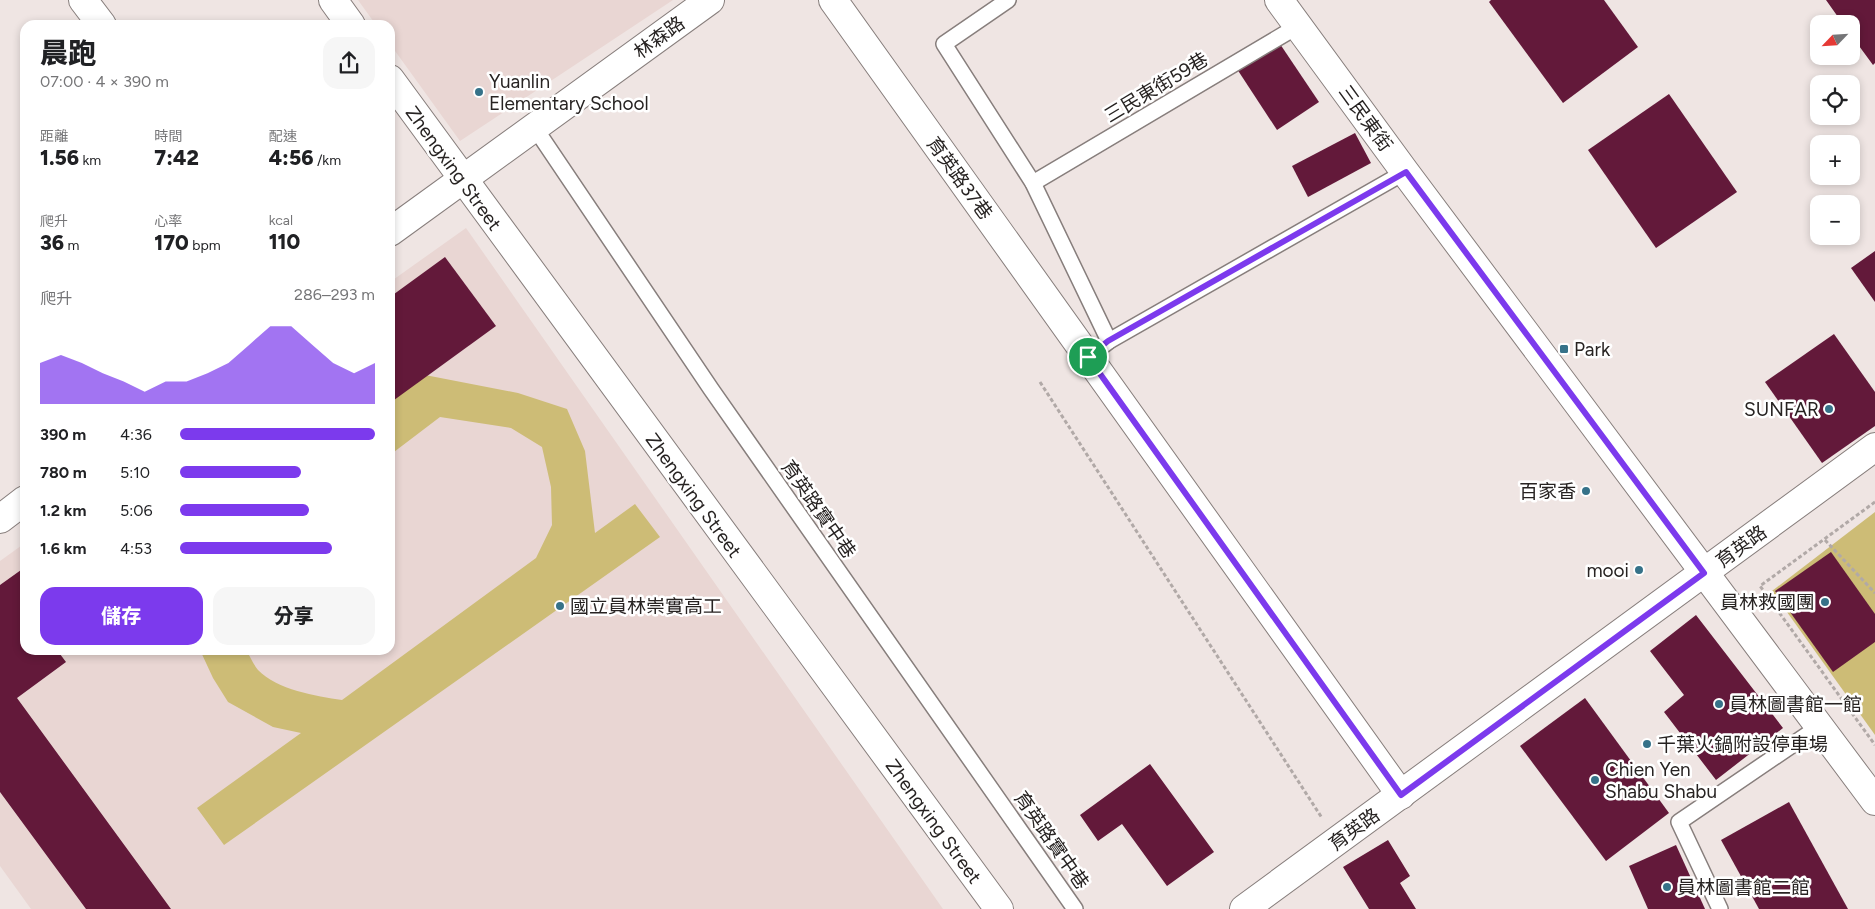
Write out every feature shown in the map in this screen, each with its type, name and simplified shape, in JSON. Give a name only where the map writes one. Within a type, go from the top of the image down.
[{"type":"street","points":[[83,0],[98,20]]},
{"type":"street","points":[[333,0],[347,20]]},
{"type":"street","name":"林森路","points":[[395,228],[710,0]]},
{"type":"street","name":"育英路37巷","points":[[833,0],[1098,349],[1401,795]]},
{"type":"street","name":"三民東街","points":[[1280,0],[1875,801]]},
{"type":"street","name":"Zhengxing Street","points":[[395,87],[999,909]]},
{"type":"street","name":"育英路","points":[[1244,909],[1875,448]]},
{"type":"street","points":[[0,519],[20,504]]},
{"type":"lane","points":[[1008,0],[944,44],[1033,183],[1098,349],[1406,172]]},
{"type":"lane","name":"三民東街59巷","points":[[1033,183],[1298,26]]},
{"type":"lane","name":"育英路實中巷","points":[[535,128],[710,389],[1075,909]]},
{"type":"lane","points":[[1720,909],[1679,822],[1820,726]]},
{"type":"path","points":[[1040,382],[1337,842]]},
{"type":"path","points":[[1875,502],[1760,586],[1875,745]]},
{"type":"path","points":[[1825,540],[1875,593]]},
{"type":"shaded area","name":"Yuanlin Elementary School","points":[[358,0],[673,0],[460,141],[395,51],[395,20],[372,20]]},
{"type":"shaded area","name":"國立員林崇實高工","points":[[466,228],[943,909],[31,909],[0,866],[0,561],[20,547],[20,655],[395,655],[395,278]]},
{"type":"shaded area","points":[[425,375],[518,393],[567,409],[585,451],[595,533],[635,504],[660,537],[224,845],[197,808],[301,733],[273,727],[228,702],[213,678],[202,655],[249,655],[258,670],[275,683],[297,691],[342,700],[536,558],[552,525],[551,487],[542,447],[511,428],[440,417],[395,451],[395,397]]},
{"type":"shaded area","points":[[1875,512],[1875,735],[1772,591]]},
{"type":"building","points":[[1491,0],[1604,0],[1638,47],[1563,103],[1489,2]]},
{"type":"building","points":[[1826,0],[1875,0],[1875,63],[1873,65],[1860,47],[1860,15],[1837,15]]},
{"type":"building","points":[[1278,41],[1319,102],[1277,130],[1237,69]]},
{"type":"building","points":[[1669,94],[1737,192],[1656,248],[1588,150]]},
{"type":"building","points":[[1355,133],[1371,163],[1308,197],[1292,166]]},
{"type":"building","points":[[1875,251],[1875,302],[1851,268]]},
{"type":"building","points":[[445,257],[496,326],[395,399],[395,293]]},
{"type":"building","name":"SUNFAR","points":[[1834,334],[1875,392],[1875,426],[1822,463],[1765,382]]},
{"type":"building","name":"員林救國團","points":[[1831,552],[1875,614],[1875,642],[1833,672],[1775,591]]},
{"type":"building","points":[[20,571],[20,655],[61,655],[66,662],[17,698],[171,909],[86,909],[0,792],[0,585]]},
{"type":"building","name":"員林圖書館一館","points":[[1696,615],[1783,728],[1716,780],[1664,712],[1684,695],[1650,651]]},
{"type":"building","name":"Chien Yen Shabu Shabu","points":[[1585,698],[1669,813],[1606,861],[1520,746]]},
{"type":"building","points":[[1150,764],[1214,852],[1167,886],[1122,824],[1098,841],[1080,815]]},
{"type":"building","points":[[1789,802],[1848,909],[1759,909],[1721,840]]},
{"type":"building","points":[[1388,840],[1410,876],[1400,883],[1416,909],[1369,909],[1343,867]]},
{"type":"building","name":"員林圖書館二館","points":[[1676,845],[1705,909],[1648,909],[1629,866]]},
{"type":"place","name":"Yuanlin Elementary School","points":[[479,92]]},
{"type":"place","name":"Park","points":[[1564,349]]},
{"type":"place","name":"SUNFAR","points":[[1829,409]]},
{"type":"place","name":"百家香","points":[[1586,491]]},
{"type":"place","name":"mooi","points":[[1639,570]]},
{"type":"place","name":"員林救國團","points":[[1825,602]]},
{"type":"place","name":"國立員林崇實高工","points":[[560,606]]},
{"type":"place","name":"員林圖書館一館","points":[[1719,704]]},
{"type":"place","name":"千葉火鍋附設停車場","points":[[1647,744]]},
{"type":"place","name":"Chien Yen Shabu Shabu","points":[[1595,780]]},
{"type":"place","name":"員林圖書館二館","points":[[1667,887]]},
{"type":"route","points":[[1406,172],[1704,573],[1401,795],[1088,357],[1108,341],[1406,172]]}]
